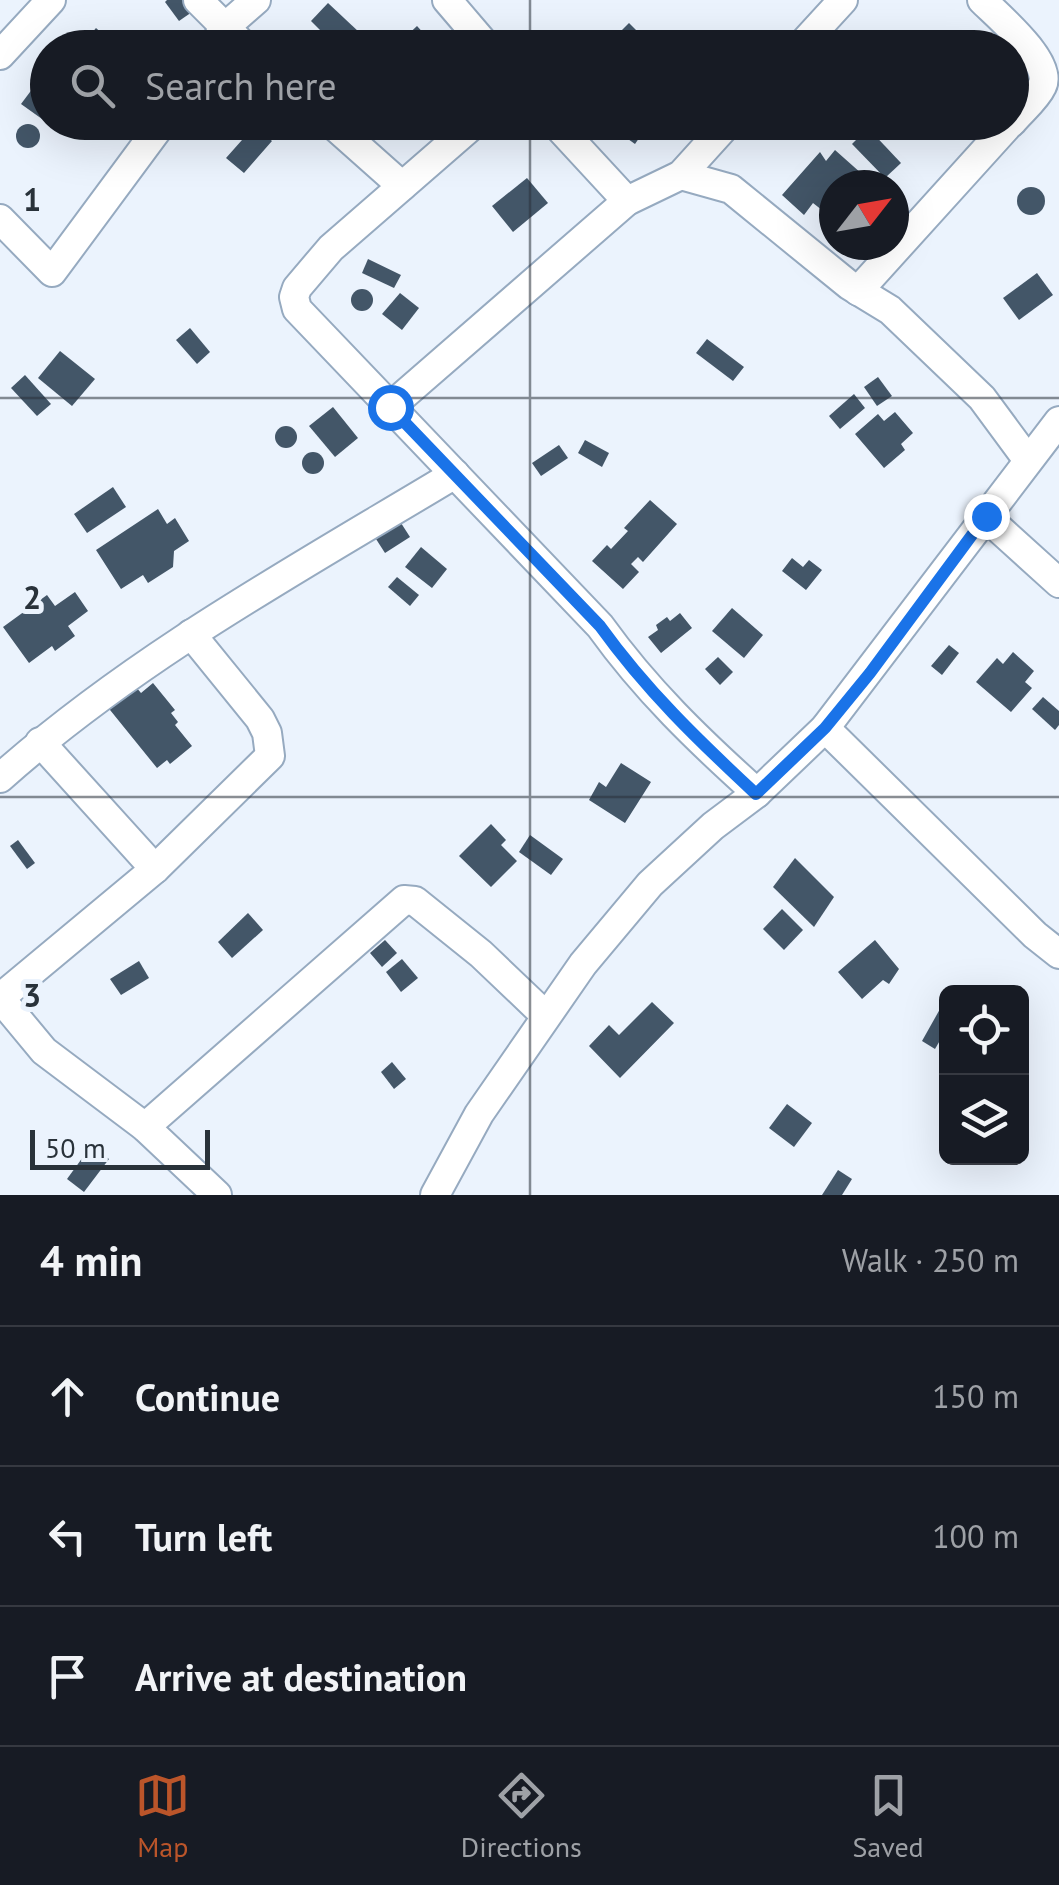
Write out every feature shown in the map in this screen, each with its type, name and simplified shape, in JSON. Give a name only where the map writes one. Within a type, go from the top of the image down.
[{"type":"street","points":[[0,55],[52,0]]},
{"type":"street","points":[[198,0],[214,30]]},
{"type":"street","points":[[226,30],[256,0]]},
{"type":"street","points":[[448,0],[473,30]]},
{"type":"street","points":[[814,30],[842,0]]},
{"type":"street","points":[[982,0],[1011,30]]},
{"type":"street","points":[[1029,49],[1045,75],[1044,84],[1029,101]]},
{"type":"street","points":[[0,219],[52,272],[150,140]]},
{"type":"street","points":[[350,140],[402,186]]},
{"type":"street","points":[[455,140],[331,248],[304,278],[294,297],[304,320],[600,626],[675,718],[756,794]]},
{"type":"street","points":[[571,140],[627,201]]},
{"type":"street","points":[[390,407],[627,201],[681,175],[713,140]]},
{"type":"street","points":[[858,290],[995,140]]},
{"type":"street","points":[[681,175],[730,189],[858,290],[890,310],[982,398],[1028,460]]},
{"type":"street","points":[[435,1195],[479,1114],[583,964],[650,884],[713,826],[756,794],[825,728],[1059,421]]},
{"type":"street","points":[[0,778],[40,742],[191,634],[454,474]]},
{"type":"street","points":[[986,516],[1059,583]]},
{"type":"street","points":[[191,634],[260,719],[267,733],[270,756],[154,869],[0,998],[44,1050],[145,1127],[218,1195]]},
{"type":"street","points":[[825,728],[1036,936],[1059,954]]},
{"type":"street","points":[[40,742],[154,869]]},
{"type":"street","points":[[145,1127],[404,900],[415,901],[481,954],[546,1016]]},
{"type":"building","points":[[167,0],[183,0],[192,12],[179,21]]},
{"type":"building","points":[[328,3],[357,30],[320,30],[311,21]]},
{"type":"building","points":[[30,92],[30,110],[21,104]]},
{"type":"building","points":[[28,124],[30,140],[39,140],[28,148],[19,145],[16,136],[19,127]]},
{"type":"building","points":[[242,140],[272,141],[244,173],[226,158]]},
{"type":"building","points":[[856,140],[879,140],[901,163],[894,170],[877,170],[852,144]]},
{"type":"building","points":[[835,150],[858,170],[819,170],[819,208],[813,203],[804,215],[782,195],[820,152],[826,161]]},
{"type":"building","points":[[527,178],[548,203],[513,232],[492,206]]},
{"type":"building","points":[[1031,187],[1041,191],[1045,201],[1041,211],[1031,215],[1021,211],[1017,201],[1021,191]]},
{"type":"building","points":[[368,259],[401,275],[394,288],[362,273]]},
{"type":"building","points":[[1037,273],[1053,295],[1019,320],[1003,298]]},
{"type":"building","points":[[362,289],[370,292],[370,308],[362,311],[354,308],[351,300],[354,292]]},
{"type":"building","points":[[400,293],[419,308],[402,330],[382,314]]},
{"type":"building","points":[[190,328],[210,352],[197,364],[176,340]]},
{"type":"building","points":[[707,339],[744,367],[733,381],[696,353]]},
{"type":"building","points":[[60,351],[95,379],[72,406],[38,378]]},
{"type":"building","points":[[25,375],[51,404],[37,416],[11,388]]},
{"type":"building","points":[[878,377],[892,396],[877,406],[864,387]]},
{"type":"building","points":[[854,394],[865,408],[840,429],[829,416]]},
{"type":"building","points":[[333,407],[358,438],[335,457],[309,426]]},
{"type":"building","points":[[895,412],[913,433],[901,444],[905,450],[884,468],[855,434],[878,414],[884,421]]},
{"type":"building","points":[[286,426],[294,429],[294,445],[286,448],[278,445],[275,437],[278,429]]},
{"type":"building","points":[[585,440],[609,453],[602,467],[578,453]]},
{"type":"building","points":[[559,445],[568,458],[541,476],[532,463]]},
{"type":"building","points":[[313,452],[321,455],[321,471],[313,474],[305,471],[302,463],[305,455]]},
{"type":"building","points":[[113,487],[126,507],[87,533],[74,514]]},
{"type":"building","points":[[650,500],[677,524],[643,562],[638,557],[631,564],[639,572],[623,589],[592,561],[607,545],[611,549]]},
{"type":"building","points":[[158,509],[167,524],[175,518],[189,541],[174,551],[173,567],[148,583],[143,575],[121,589],[96,550]]},
{"type":"building","points":[[401,523],[410,537],[385,553],[376,539]]},
{"type":"building","points":[[421,547],[447,569],[432,588],[405,567]]},
{"type":"building","points":[[792,558],[803,567],[809,560],[822,570],[806,590],[782,571]]},
{"type":"building","points":[[397,577],[419,595],[410,606],[388,587]]},
{"type":"building","points":[[75,592],[88,611],[68,626],[75,636],[55,651],[52,646],[29,663],[3,627],[47,595],[55,606]]},
{"type":"building","points":[[732,608],[763,635],[744,658],[712,631]]},
{"type":"building","points":[[680,613],[692,628],[661,653],[648,637],[658,630],[656,625]]},
{"type":"building","points":[[949,645],[959,653],[942,675],[931,666]]},
{"type":"building","points":[[1013,652],[1034,671],[1025,682],[1032,688],[1011,712],[976,682],[997,658],[1003,664]]},
{"type":"building","points":[[718,657],[733,672],[720,685],[705,669]]},
{"type":"building","points":[[153,683],[175,710],[171,713],[178,722],[175,725],[192,746],[170,764],[167,760],[157,768],[106,705],[136,687],[141,693]]},
{"type":"building","points":[[1043,697],[1059,711],[1055,730],[1032,709]]},
{"type":"building","points":[[621,763],[651,782],[625,823],[589,800],[599,782],[606,787]]},
{"type":"building","points":[[491,824],[506,840],[501,845],[517,861],[491,887],[459,856]]},
{"type":"building","points":[[530,835],[563,859],[551,875],[519,852]]},
{"type":"building","points":[[18,840],[35,863],[27,869],[10,846]]},
{"type":"building","points":[[795,858],[834,897],[814,927],[773,887]]},
{"type":"building","points":[[782,909],[803,930],[784,950],[763,929]]},
{"type":"building","points":[[248,913],[263,930],[232,958],[218,942]]},
{"type":"building","points":[[385,940],[397,953],[382,967],[370,953]]},
{"type":"building","points":[[875,940],[899,969],[889,984],[883,980],[862,999],[838,972]]},
{"type":"building","points":[[402,959],[418,978],[401,992],[386,972]]},
{"type":"building","points":[[139,961],[149,978],[121,995],[110,979]]},
{"type":"building","points":[[652,1002],[674,1023],[620,1078],[589,1046],[609,1025],[619,1035]]},
{"type":"building","points":[[939,1011],[939,1042],[935,1049],[922,1041]]},
{"type":"building","points":[[392,1062],[406,1079],[394,1089],[381,1072]]},
{"type":"building","points":[[787,1104],[812,1123],[794,1147],[769,1128]]},
{"type":"building","points":[[91,1146],[109,1159],[84,1192],[67,1179]]},
{"type":"building","points":[[838,1170],[852,1179],[842,1195],[822,1195]]},
{"type":"route","points":[[390,407],[600,626],[675,718],[756,794],[825,728],[986,516]]}]
